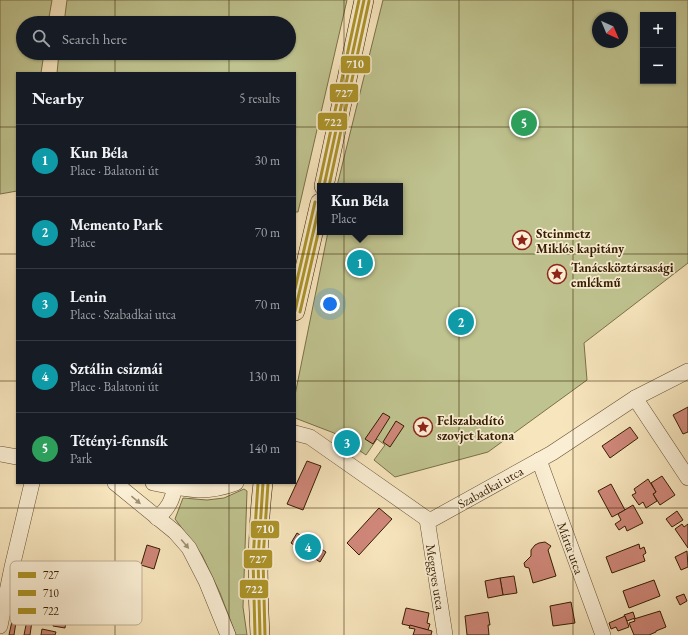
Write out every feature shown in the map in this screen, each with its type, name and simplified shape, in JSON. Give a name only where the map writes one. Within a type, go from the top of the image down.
[{"type":"main road","points":[[325,183],[364,0]]},
{"type":"main road","points":[[296,307],[317,216]]},
{"type":"main road","points":[[260,635],[258,555],[263,484]]},
{"type":"street","name":"Szabadkai utca","points":[[427,519],[433,519],[539,460],[635,398],[688,371]]},
{"type":"street","points":[[635,398],[688,478]]},
{"type":"street","points":[[296,433],[310,438],[427,519]]},
{"type":"street","points":[[0,454],[16,457]]},
{"type":"street","name":"Márta utca","points":[[539,460],[603,635]]},
{"type":"street","points":[[14,561],[32,484]]},
{"type":"street","points":[[116,484],[175,532],[189,548],[206,581],[228,635]]},
{"type":"street","points":[[158,484],[197,490],[213,490],[233,484]]},
{"type":"street","points":[[157,518],[170,505],[174,487]]},
{"type":"street","name":"Meggyes utca","points":[[427,519],[445,635]]},
{"type":"street","points":[[0,626],[10,578]]},
{"type":"green space","points":[[0,0],[52,0],[49,16],[16,16],[16,60],[43,60],[41,72],[16,72],[16,191],[0,194]]},
{"type":"green space","points":[[67,0],[347,0],[298,212],[296,212],[296,72],[57,72],[58,60],[296,60],[296,16],[65,16]]},
{"type":"green space","points":[[383,0],[688,0],[688,263],[584,343],[587,380],[488,452],[395,477],[374,460],[385,445],[377,439],[366,455],[334,433],[296,418],[296,390],[327,235],[403,235],[403,183],[338,183]]},
{"type":"green space","points":[[244,489],[247,491],[243,607],[247,635],[236,635],[220,593],[202,555],[175,519],[183,498],[207,500],[224,498]]},
{"type":"building","points":[[688,407],[688,432],[683,434],[673,415]]},
{"type":"building","points":[[383,413],[390,417],[373,444],[365,439]]},
{"type":"building","points":[[396,421],[404,426],[390,447],[383,442]]},
{"type":"building","points":[[630,427],[638,438],[610,458],[602,446]]},
{"type":"building","points":[[307,461],[321,466],[303,510],[287,504]]},
{"type":"building","points":[[662,476],[675,495],[660,505],[653,494],[656,492],[651,483]]},
{"type":"building","points":[[648,479],[656,492],[653,494],[657,501],[646,508],[643,502],[639,505],[632,495],[636,493],[634,489]]},
{"type":"building","points":[[611,484],[625,510],[612,517],[598,491]]},
{"type":"building","points":[[633,505],[643,523],[627,531],[625,526],[619,530],[615,524],[621,520],[618,514]]},
{"type":"building","points":[[379,508],[392,519],[359,555],[347,543]]},
{"type":"building","points":[[677,511],[683,520],[672,527],[666,519]]},
{"type":"building","points":[[682,524],[684,527],[688,524],[688,548],[675,529]]},
{"type":"building","points":[[297,533],[326,552],[320,562],[291,543]]},
{"type":"building","points":[[545,542],[551,546],[548,550],[556,576],[533,583],[529,568],[525,567],[524,563],[531,556],[531,550],[535,545]]},
{"type":"building","points":[[639,544],[640,549],[644,547],[646,553],[643,555],[645,561],[612,573],[606,557]]},
{"type":"building","points":[[147,545],[160,549],[154,569],[142,565]]},
{"type":"building","points":[[687,551],[688,567],[681,570],[675,557]]},
{"type":"building","points":[[514,576],[517,593],[503,595],[500,578]]},
{"type":"building","points":[[500,578],[503,595],[488,598],[485,581]]},
{"type":"building","points":[[654,580],[660,596],[629,608],[623,591]]},
{"type":"building","points":[[684,594],[687,601],[680,605],[676,597]]},
{"type":"building","points":[[571,602],[575,623],[553,626],[550,606]]},
{"type":"building","points":[[406,608],[429,613],[427,623],[430,624],[428,630],[402,624]]},
{"type":"building","points":[[660,611],[666,627],[649,635],[634,635],[629,623],[635,621],[634,619]]},
{"type":"building","points":[[488,612],[490,625],[488,625],[489,635],[467,635],[465,616]]},
{"type":"building","points":[[633,612],[635,618],[627,621],[624,615]]},
{"type":"building","points":[[625,616],[629,627],[618,631],[616,627],[611,629],[609,623]]},
{"type":"building","points":[[11,625],[16,625],[14,635],[9,635]]},
{"type":"building","points":[[26,625],[31,625],[30,635],[24,635]]},
{"type":"building","points":[[53,625],[65,625],[65,628]]},
{"type":"building","points":[[410,625],[432,631],[431,635],[413,635],[415,629],[409,628]]},
{"type":"building","points":[[42,629],[56,632],[55,635],[41,635]]},
{"type":"transit line","name":"722","points":[[319,183],[359,0]]},
{"type":"transit line","name":"727","points":[[325,183],[364,0]]},
{"type":"transit line","name":"710","points":[[330,183],[369,1]]},
{"type":"transit line","name":"722","points":[[296,285],[315,202]]},
{"type":"transit line","name":"727","points":[[296,307],[317,216]]},
{"type":"transit line","name":"710","points":[[300,312],[318,235]]},
{"type":"transit line","name":"722","points":[[255,635],[253,559],[258,484]]},
{"type":"transit line","name":"727","points":[[260,635],[258,559],[263,484]]},
{"type":"transit line","name":"710","points":[[265,635],[263,559],[268,484]]},
{"type":"place","name":"Tétényi-fennsík","points":[[524,123]]},
{"type":"place","name":"Steinmetz Miklós kapitány","points":[[522,240]]},
{"type":"place","name":"Kun Béla","points":[[360,263]]},
{"type":"place","name":"Tanácsköztársasági emlékmű","points":[[557,274]]},
{"type":"place","name":"Memento Park","points":[[461,322]]},
{"type":"place","name":"Felszabadító szovjet katona","points":[[423,427]]},
{"type":"place","name":"Lenin","points":[[347,443]]},
{"type":"place","name":"Sztálin csizmái","points":[[308,547]]}]
